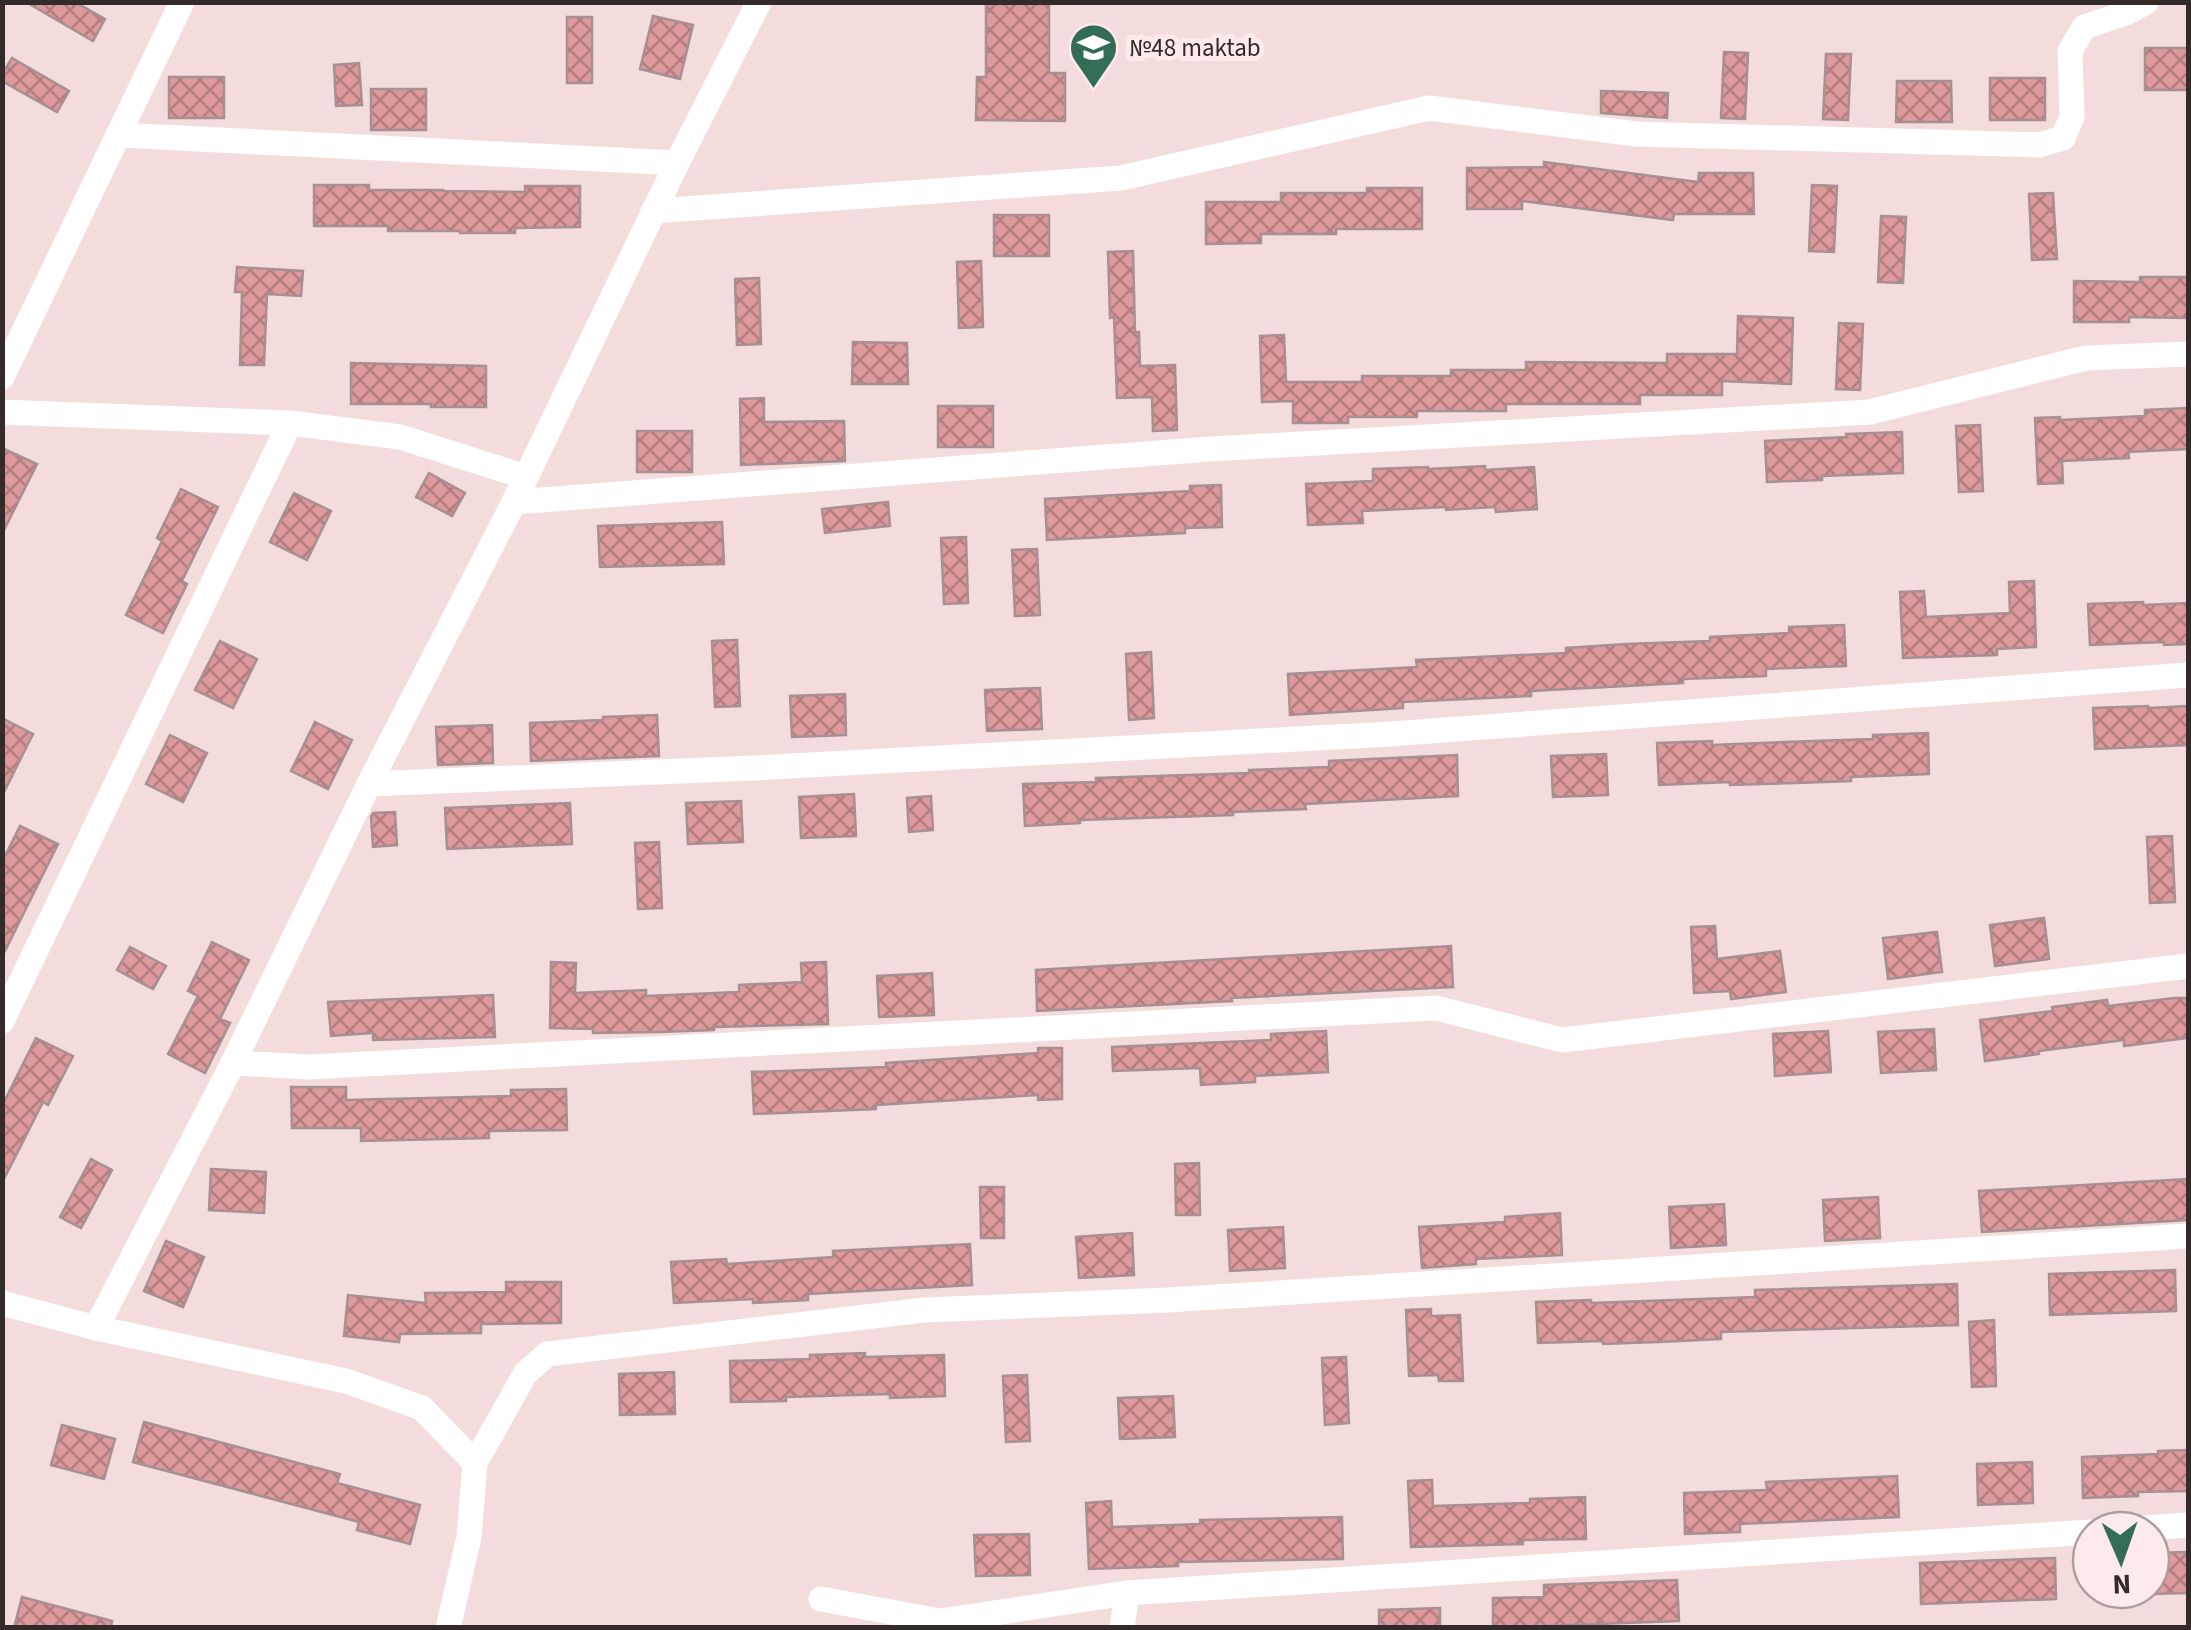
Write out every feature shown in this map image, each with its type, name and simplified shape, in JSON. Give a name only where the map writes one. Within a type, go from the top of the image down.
[{"type":"street","points":[[2,377],[182,2]]},
{"type":"street","points":[[96,1328],[514,502],[759,2]]},
{"type":"street","points":[[653,212],[1121,178],[1429,108],[1638,134],[2039,145],[2062,138],[2072,117],[2070,51],[2084,28],[2146,2]]},
{"type":"street","points":[[119,135],[677,163]]},
{"type":"street","points":[[514,502],[1211,449],[1870,412],[2086,358],[2188,354]]},
{"type":"street","points":[[2,412],[290,422],[400,437],[526,476]]},
{"type":"street","points":[[2,1021],[290,422]]},
{"type":"street","points":[[370,784],[1370,735],[2188,675]]},
{"type":"street","points":[[233,1063],[309,1068],[1436,1008],[1562,1040],[2188,966]]},
{"type":"street","points":[[448,1628],[469,1537],[474,1463],[525,1374],[547,1354],[924,1310],[1168,1300],[2188,1236]]},
{"type":"street","points":[[2,1303],[96,1328],[346,1381],[422,1408],[474,1463]]},
{"type":"street","points":[[821,1599],[940,1621],[1127,1593],[2071,1533]]},
{"type":"street","points":[[1122,1628],[1127,1593]]},
{"type":"building","points":[[26,2],[75,2],[105,19],[93,41]]},
{"type":"building","points":[[986,2],[1049,2],[1049,73],[1065,73],[1065,121],[976,120],[977,77],[986,77]]},
{"type":"building","points":[[653,16],[693,25],[680,79],[640,69]]},
{"type":"building","points":[[567,17],[592,17],[592,83],[567,83]]},
{"type":"building","points":[[2145,48],[2188,48],[2188,90],[2145,90]]},
{"type":"building","points":[[1724,52],[1748,53],[1745,119],[1721,118]]},
{"type":"building","points":[[1826,54],[1851,54],[1848,120],[1823,119]]},
{"type":"building","points":[[12,58],[69,91],[57,112],[2,81]]},
{"type":"building","points":[[359,63],[362,105],[336,106],[334,65]]},
{"type":"building","points":[[169,77],[224,77],[224,118],[169,118]]},
{"type":"building","points":[[1990,78],[2045,78],[2045,120],[1990,120]]},
{"type":"building","points":[[1897,81],[1951,81],[1952,122],[1896,122]]},
{"type":"building","points":[[371,89],[426,89],[426,130],[371,130]]},
{"type":"building","points":[[1601,91],[1668,93],[1667,118],[1601,113]]},
{"type":"building","points":[[1544,162],[1698,182],[1699,173],[1753,173],[1754,214],[1674,214],[1673,220],[1522,201],[1522,209],[1467,209],[1467,168],[1544,167]]},
{"type":"building","points":[[314,185],[369,185],[369,190],[525,192],[525,186],[580,186],[580,227],[460,233],[388,231],[388,226],[314,226]]},
{"type":"building","points":[[1812,185],[1837,186],[1834,252],[1809,251]]},
{"type":"building","points":[[1367,188],[1422,188],[1422,229],[1261,234],[1261,243],[1206,244],[1206,202],[1281,202],[1281,193],[1367,193]]},
{"type":"building","points":[[2053,193],[2057,259],[2032,260],[2029,194]]},
{"type":"building","points":[[994,215],[1049,215],[1049,256],[994,256]]},
{"type":"building","points":[[1881,216],[1906,217],[1903,283],[1878,282]]},
{"type":"building","points":[[1133,251],[1140,366],[1175,365],[1177,430],[1153,431],[1152,397],[1117,398],[1108,252]]},
{"type":"building","points":[[981,261],[983,327],[959,328],[957,262]]},
{"type":"building","points":[[237,267],[303,271],[301,296],[267,294],[264,365],[240,365],[242,292],[235,292]]},
{"type":"building","points":[[2140,277],[2188,277],[2188,318],[2129,317],[2129,322],[2074,322],[2074,281],[2140,282]]},
{"type":"building","points":[[759,278],[761,344],[737,345],[735,279]]},
{"type":"building","points":[[1738,316],[1793,318],[1791,384],[1722,381],[1722,395],[1640,395],[1640,404],[1506,404],[1506,411],[1417,411],[1417,417],[1348,417],[1348,423],[1293,423],[1293,401],[1262,402],[1260,336],[1284,335],[1286,382],[1362,382],[1362,376],[1451,376],[1451,370],[1526,370],[1526,362],[1667,363],[1667,354],[1737,354]]},
{"type":"building","points":[[1839,323],[1863,324],[1860,390],[1836,389]]},
{"type":"building","points":[[853,342],[907,343],[908,384],[852,384]]},
{"type":"building","points":[[351,363],[486,366],[486,407],[351,404]]},
{"type":"building","points":[[764,398],[764,422],[844,421],[845,461],[741,465],[740,399]]},
{"type":"building","points":[[938,406],[993,406],[993,447],[938,447]]},
{"type":"building","points":[[2188,408],[2188,449],[2128,452],[2129,458],[2062,461],[2063,483],[2038,484],[2035,418],[2145,416],[2145,410]]},
{"type":"building","points":[[1980,425],[1983,491],[1959,492],[1956,426]]},
{"type":"building","points":[[637,431],[692,431],[692,472],[637,472]]},
{"type":"building","points":[[1902,432],[1903,473],[1767,482],[1765,441]]},
{"type":"building","points":[[2,448],[37,464],[2,534]]},
{"type":"building","points":[[1485,466],[1485,470],[1534,467],[1537,509],[1496,512],[1495,507],[1446,507],[1362,511],[1363,523],[1308,525],[1306,484],[1373,481],[1373,469]]},
{"type":"building","points":[[429,473],[465,493],[452,516],[416,497]]},
{"type":"building","points":[[1221,485],[1222,527],[1185,528],[1185,533],[1047,540],[1045,499],[1190,491],[1190,486]]},
{"type":"building","points":[[181,489],[218,507],[182,581],[187,584],[163,633],[126,615],[162,541],[157,538]]},
{"type":"building","points":[[294,493],[331,511],[307,560],[270,542]]},
{"type":"building","points":[[888,502],[890,526],[825,533],[822,509]]},
{"type":"building","points":[[722,522],[724,564],[600,567],[598,526]]},
{"type":"building","points":[[966,537],[968,603],[944,604],[941,538]]},
{"type":"building","points":[[1037,549],[1040,615],[1015,616],[1012,550]]},
{"type":"building","points":[[2034,581],[2036,647],[1997,649],[1997,655],[1903,658],[1900,592],[1924,591],[1926,617],[2010,613],[2009,582]]},
{"type":"building","points":[[2188,603],[2188,644],[2090,645],[2088,604]]},
{"type":"building","points":[[1844,625],[1846,666],[1766,669],[1766,676],[1531,691],[1531,696],[1403,702],[1403,708],[1290,715],[1288,674],[1417,667],[1416,660],[1566,653],[1566,648],[1710,641],[1710,637],[1789,633],[1789,627]]},
{"type":"building","points":[[737,640],[740,706],[715,707],[712,641]]},
{"type":"building","points":[[220,641],[257,659],[233,708],[195,690]]},
{"type":"building","points":[[1151,652],[1154,718],[1129,720],[1126,654]]},
{"type":"building","points":[[1040,688],[1042,729],[987,731],[985,690]]},
{"type":"building","points":[[845,694],[846,735],[792,737],[790,696]]},
{"type":"building","points":[[2188,706],[2188,745],[2095,749],[2093,708]]},
{"type":"building","points":[[657,715],[659,756],[531,761],[530,723]]},
{"type":"building","points":[[2,718],[33,734],[2,796]]},
{"type":"building","points":[[315,722],[352,740],[328,789],[291,771]]},
{"type":"building","points":[[492,725],[493,763],[438,765],[436,727]]},
{"type":"building","points":[[1928,733],[1929,774],[1851,777],[1851,781],[1659,785],[1657,743],[1712,741],[1712,745]]},
{"type":"building","points":[[170,735],[207,753],[183,802],[146,784]]},
{"type":"building","points":[[1606,754],[1608,795],[1553,797],[1551,756]]},
{"type":"building","points":[[1457,755],[1458,796],[1305,804],[1306,809],[1233,815],[1080,820],[1025,826],[1023,784],[1249,773],[1329,767],[1329,761]]},
{"type":"building","points":[[854,794],[856,836],[801,838],[799,797]]},
{"type":"building","points":[[931,796],[933,830],[909,832],[907,798]]},
{"type":"building","points":[[741,801],[743,842],[688,844],[686,803]]},
{"type":"building","points":[[570,803],[572,844],[447,849],[445,808]]},
{"type":"building","points":[[395,812],[397,845],[373,847],[373,813]]},
{"type":"building","points":[[20,826],[58,844],[2,957],[2,862]]},
{"type":"building","points":[[2172,836],[2175,902],[2150,903],[2147,837]]},
{"type":"building","points":[[659,842],[662,908],[638,909],[635,843]]},
{"type":"building","points":[[2044,918],[2049,959],[1995,966],[1990,925]]},
{"type":"building","points":[[1715,926],[1717,959],[1780,951],[1786,992],[1731,999],[1730,991],[1694,993],[1691,927]]},
{"type":"building","points":[[1937,932],[1942,972],[1888,979],[1883,938]]},
{"type":"building","points":[[212,942],[249,960],[220,1019],[230,1023],[205,1073],[168,1054],[198,996],[188,991]]},
{"type":"building","points":[[1451,946],[1453,987],[1037,1011],[1036,970]]},
{"type":"building","points":[[130,947],[166,966],[153,989],[117,970]]},
{"type":"building","points":[[551,962],[576,963],[575,993],[646,990],[646,996],[739,992],[739,985],[802,982],[801,963],[826,962],[828,1024],[593,1033],[593,1029],[550,1028]]},
{"type":"building","points":[[932,973],[934,1015],[879,1017],[877,976]]},
{"type":"building","points":[[493,995],[495,1037],[373,1040],[373,1033],[331,1036],[328,1002]]},
{"type":"building","points":[[2188,998],[2188,1038],[2124,1046],[2124,1040],[1985,1061],[1980,1020],[2107,1000],[2108,1006]]},
{"type":"building","points":[[1934,1029],[1936,1070],[1881,1073],[1878,1032]]},
{"type":"building","points":[[1326,1031],[1328,1072],[1255,1076],[1255,1082],[1201,1085],[1200,1068],[1113,1071],[1112,1047],[1271,1040],[1271,1034]]},
{"type":"building","points":[[1828,1031],[1831,1072],[1775,1076],[1773,1034]]},
{"type":"building","points":[[36,1038],[73,1056],[48,1105],[43,1102],[2,1183],[2,1106]]},
{"type":"building","points":[[1038,1048],[1062,1048],[1062,1099],[1038,1100],[1038,1095],[876,1105],[876,1109],[754,1114],[752,1072],[886,1067],[886,1063],[1038,1053]]},
{"type":"building","points":[[291,1087],[346,1087],[346,1100],[511,1096],[511,1090],[566,1089],[567,1130],[489,1131],[489,1138],[361,1141],[361,1128],[292,1128]]},
{"type":"building","points":[[91,1159],[112,1170],[81,1228],[60,1217]]},
{"type":"building","points":[[1199,1163],[1200,1215],[1176,1215],[1175,1164]]},
{"type":"building","points":[[211,1169],[266,1172],[264,1213],[209,1210]]},
{"type":"building","points":[[2187,1179],[2188,1220],[1982,1232],[1979,1191]]},
{"type":"building","points":[[980,1187],[1004,1187],[1004,1238],[981,1238]]},
{"type":"building","points":[[1878,1197],[1880,1238],[1825,1241],[1823,1200]]},
{"type":"building","points":[[1724,1204],[1726,1245],[1671,1248],[1669,1207]]},
{"type":"building","points":[[1560,1213],[1562,1255],[1476,1259],[1476,1264],[1422,1268],[1419,1227],[1505,1222],[1505,1217]]},
{"type":"building","points":[[1283,1227],[1285,1268],[1230,1271],[1228,1230]]},
{"type":"building","points":[[1132,1233],[1134,1275],[1079,1278],[1076,1237]]},
{"type":"building","points":[[166,1241],[204,1257],[183,1307],[144,1291]]},
{"type":"building","points":[[970,1244],[972,1285],[808,1294],[808,1300],[674,1303],[671,1262],[726,1259],[727,1264],[833,1257],[833,1251]]},
{"type":"building","points":[[2175,1270],[2176,1311],[2050,1315],[2049,1274]]},
{"type":"building","points":[[506,1282],[561,1282],[561,1323],[481,1324],[481,1333],[400,1334],[399,1342],[344,1336],[348,1295],[426,1303],[425,1293],[506,1292]]},
{"type":"building","points":[[1957,1284],[1958,1325],[1721,1332],[1721,1339],[1658,1342],[1538,1343],[1536,1302],[1755,1297],[1755,1290]]},
{"type":"building","points":[[1431,1309],[1431,1316],[1460,1315],[1463,1381],[1439,1381],[1438,1375],[1409,1376],[1406,1310]]},
{"type":"building","points":[[1994,1320],[1996,1386],[1972,1387],[1969,1322]]},
{"type":"building","points":[[865,1353],[865,1357],[944,1355],[945,1396],[890,1398],[890,1394],[731,1402],[730,1361]]},
{"type":"building","points":[[1346,1357],[1349,1423],[1325,1425],[1322,1358]]},
{"type":"building","points":[[674,1372],[675,1414],[620,1415],[619,1374]]},
{"type":"building","points":[[1027,1375],[1030,1441],[1006,1442],[1003,1376]]},
{"type":"building","points":[[1173,1396],[1175,1437],[1120,1439],[1118,1398]]},
{"type":"building","points":[[144,1422],[340,1474],[337,1483],[420,1505],[410,1544],[357,1530],[359,1522],[133,1462]]},
{"type":"building","points":[[62,1425],[115,1439],[104,1479],[51,1465]]},
{"type":"building","points":[[2188,1450],[2188,1491],[2083,1498],[2082,1457]]},
{"type":"building","points":[[2032,1462],[2033,1503],[1978,1505],[1977,1464]]},
{"type":"building","points":[[1897,1476],[1899,1517],[1740,1524],[1740,1532],[1685,1534],[1684,1493],[1767,1490],[1766,1482]]},
{"type":"building","points":[[1432,1480],[1433,1506],[1585,1497],[1586,1539],[1411,1547],[1408,1481]]},
{"type":"building","points":[[1111,1501],[1112,1527],[1200,1524],[1200,1520],[1342,1517],[1343,1559],[1178,1562],[1178,1566],[1089,1569],[1086,1503]]},
{"type":"building","points":[[1029,1534],[1030,1575],[976,1576],[974,1535]]},
{"type":"building","points":[[2171,1552],[2188,1552],[2188,1593],[2171,1593]]},
{"type":"building","points":[[2055,1558],[2056,1599],[1921,1604],[1920,1563]]},
{"type":"building","points":[[1677,1580],[1679,1621],[1493,1628],[1493,1598],[1544,1597],[1544,1585]]},
{"type":"building","points":[[22,1597],[112,1621],[111,1628],[14,1628]]},
{"type":"building","points":[[1440,1608],[1440,1628],[1379,1628],[1379,1610]]},
{"type":"place","name":"№48 maktab","points":[[1094,90]]}]
